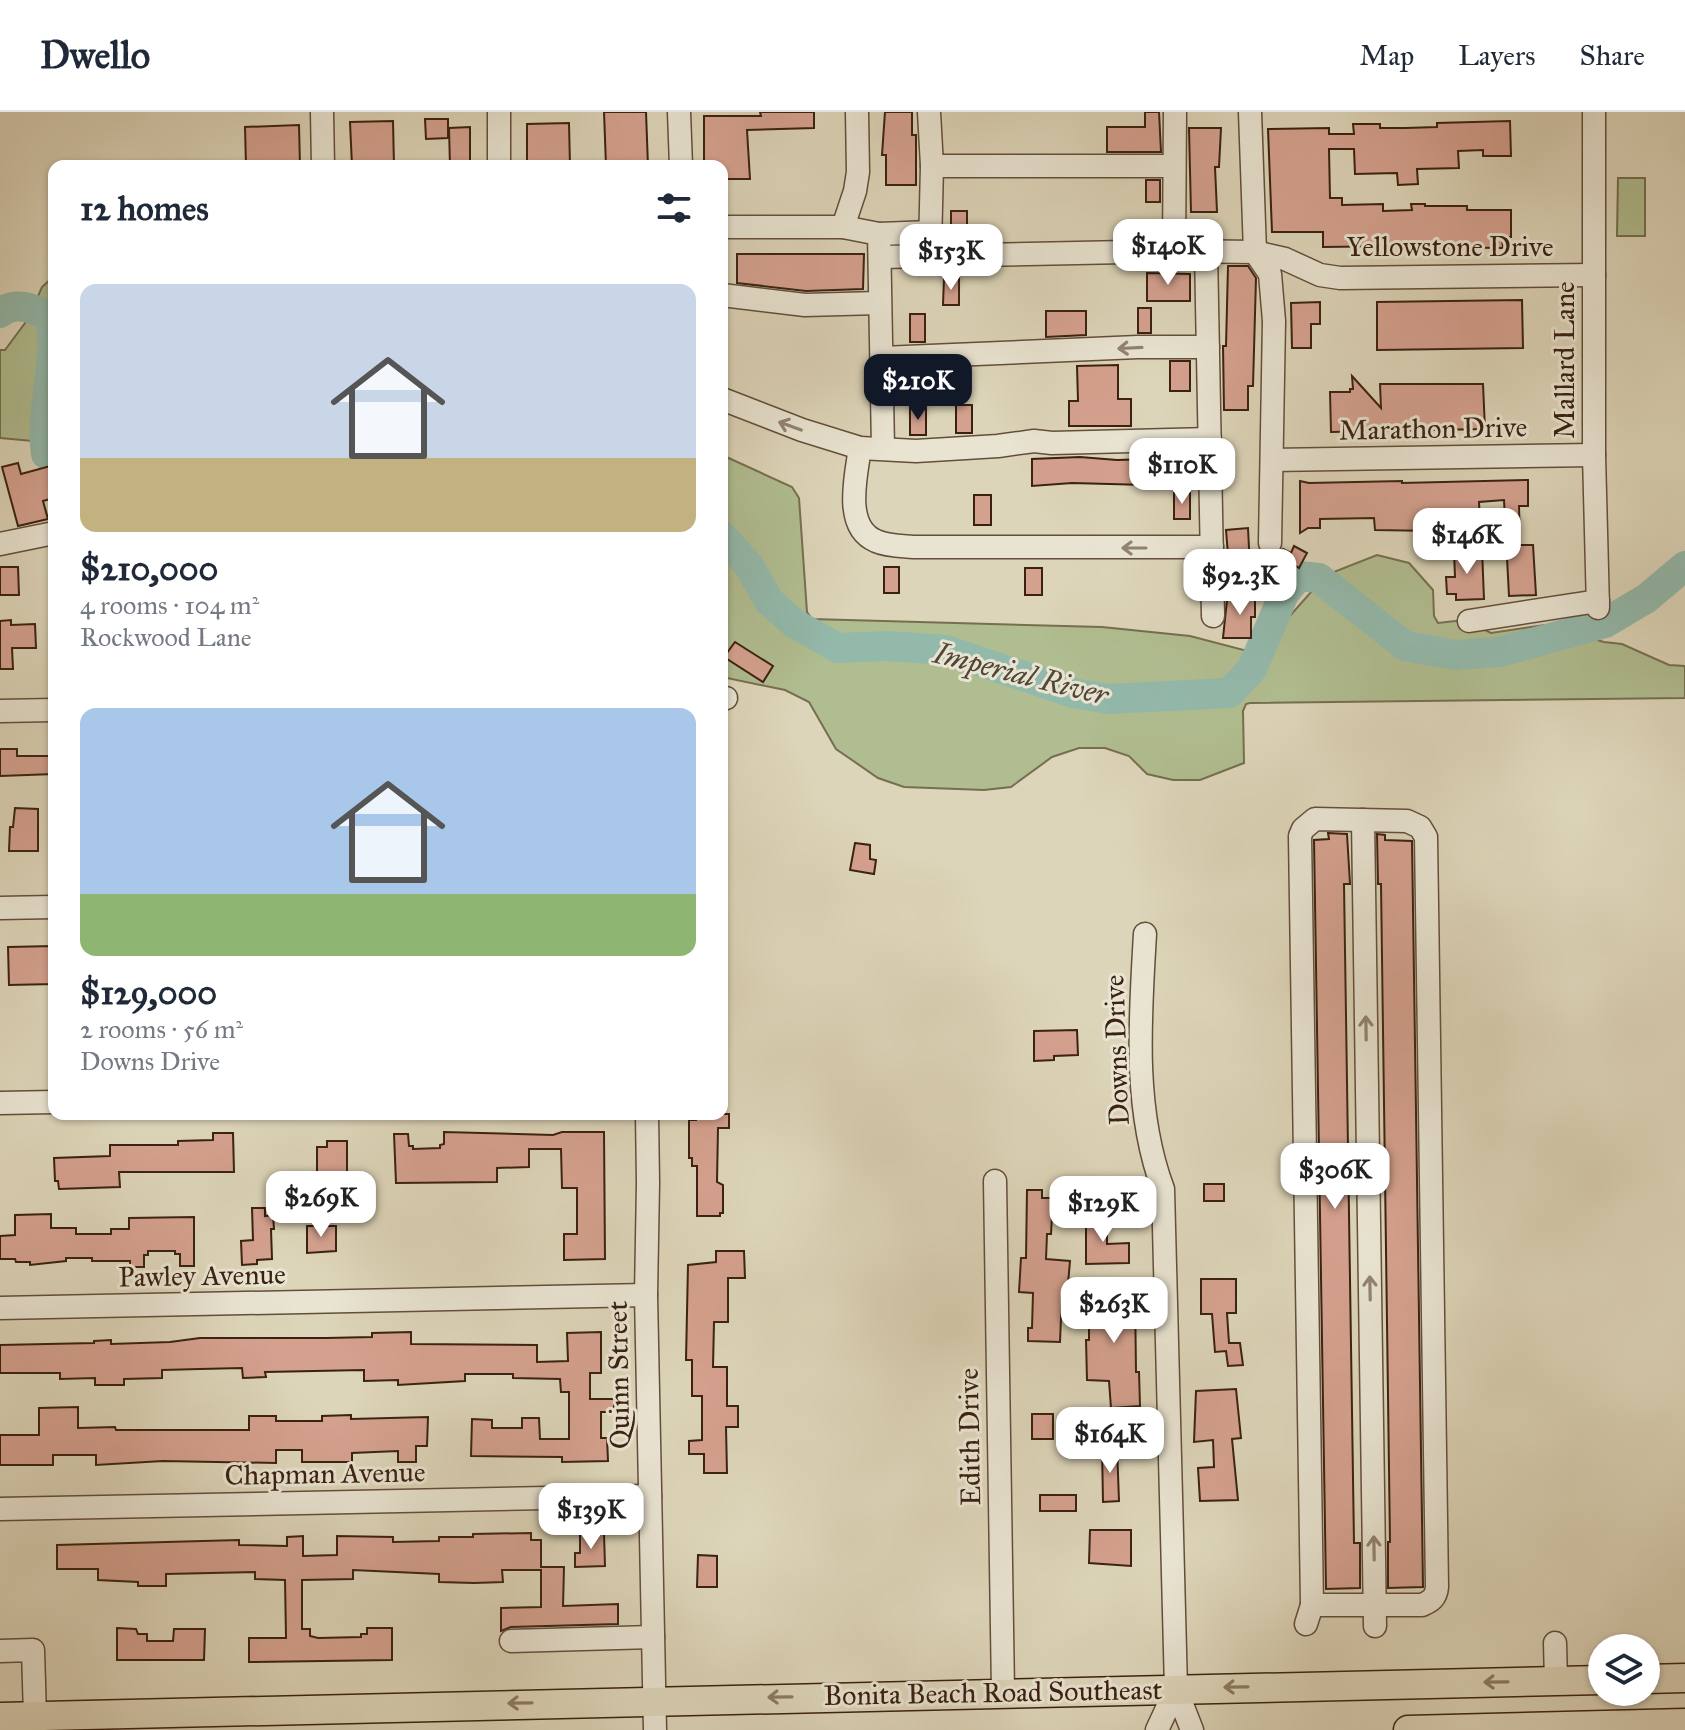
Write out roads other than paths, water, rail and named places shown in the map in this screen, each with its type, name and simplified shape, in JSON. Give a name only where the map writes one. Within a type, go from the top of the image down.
[{"type":"main road","points":[[1660,1679],[1685,1678]]},
{"type":"main road","name":"Bonita Beach Road Southeast","points":[[0,1717],[1588,1680]]},
{"type":"main road","points":[[1408,1730],[1685,1723]]},
{"type":"street","points":[[322,112],[323,160]]},
{"type":"street","points":[[499,112],[499,160]]},
{"type":"street","points":[[679,112],[681,160]]},
{"type":"street","points":[[843,227],[858,172],[857,112]]},
{"type":"street","points":[[929,112],[932,166],[929,256]]},
{"type":"street","points":[[1174,251],[1175,112]]},
{"type":"street","points":[[1250,112],[1255,252],[1270,274],[1274,321],[1270,543]]},
{"type":"street","name":"Mallard Lane","points":[[1469,621],[1598,604],[1594,455],[1594,112]]},
{"type":"street","points":[[932,166],[1174,166]]},
{"type":"street","points":[[728,227],[843,227],[879,234],[931,232]]},
{"type":"street","points":[[879,234],[883,448]]},
{"type":"street","points":[[1206,251],[1213,616]]},
{"type":"street","name":"Yellowstone Drive","points":[[880,257],[1255,252],[1285,259],[1320,275],[1340,278],[1594,275]]},
{"type":"street","points":[[728,296],[805,305],[879,303]]},
{"type":"street","points":[[882,358],[1208,347]]},
{"type":"street","points":[[728,402],[860,448],[916,451],[1034,441],[1210,439]]},
{"type":"street","points":[[860,448],[855,512],[859,529],[874,541],[913,547],[1212,547]]},
{"type":"street","name":"Marathon Drive","points":[[1272,460],[1594,455]]},
{"type":"street","points":[[0,544],[48,534]]},
{"type":"street","points":[[0,711],[48,710]]},
{"type":"street","points":[[1315,819],[1363,820],[1407,821],[1415,824],[1426,837],[1437,1587],[1436,1595],[1430,1602],[1374,1616],[1309,1615],[1300,836],[1315,819]]},
{"type":"street","points":[[1363,820],[1374,1616]]},
{"type":"street","points":[[0,908],[48,907]]},
{"type":"street","name":"Downs Drive","points":[[1145,934],[1141,1002],[1142,1085],[1152,1160],[1163,1189],[1176,1689]]},
{"type":"street","points":[[0,1103],[48,1102]]},
{"type":"street","name":"Quinn Street","points":[[647,1120],[646,1295],[655,1730]]},
{"type":"street","name":"Edith Drive","points":[[995,1181],[1003,1692]]},
{"type":"street","name":"Pawley Avenue","points":[[0,1308],[646,1295]]},
{"type":"street","name":"Chapman Avenue","points":[[0,1509],[650,1496]]},
{"type":"street","points":[[511,1641],[653,1637]]},
{"type":"street","points":[[1555,1643],[1556,1681]]},
{"type":"street","points":[[0,1651],[33,1650],[35,1716]]},
{"type":"street","points":[[1157,1730],[1176,1689]]},
{"type":"street","points":[[1176,1689],[1192,1730]]},
{"type":"waterway","name":"Imperial River","points":[[0,313],[18,306],[48,315]]},
{"type":"waterway","name":"Imperial River","points":[[48,390],[45,420],[48,456]]},
{"type":"waterway","name":"Imperial River","points":[[728,543],[749,566],[769,601],[795,624],[838,648],[887,646],[946,650],[1073,693],[1108,699],[1229,693],[1252,669],[1284,594],[1299,576],[1319,578],[1405,646],[1455,655],[1500,652],[1605,623],[1647,598],[1685,566]]}]
